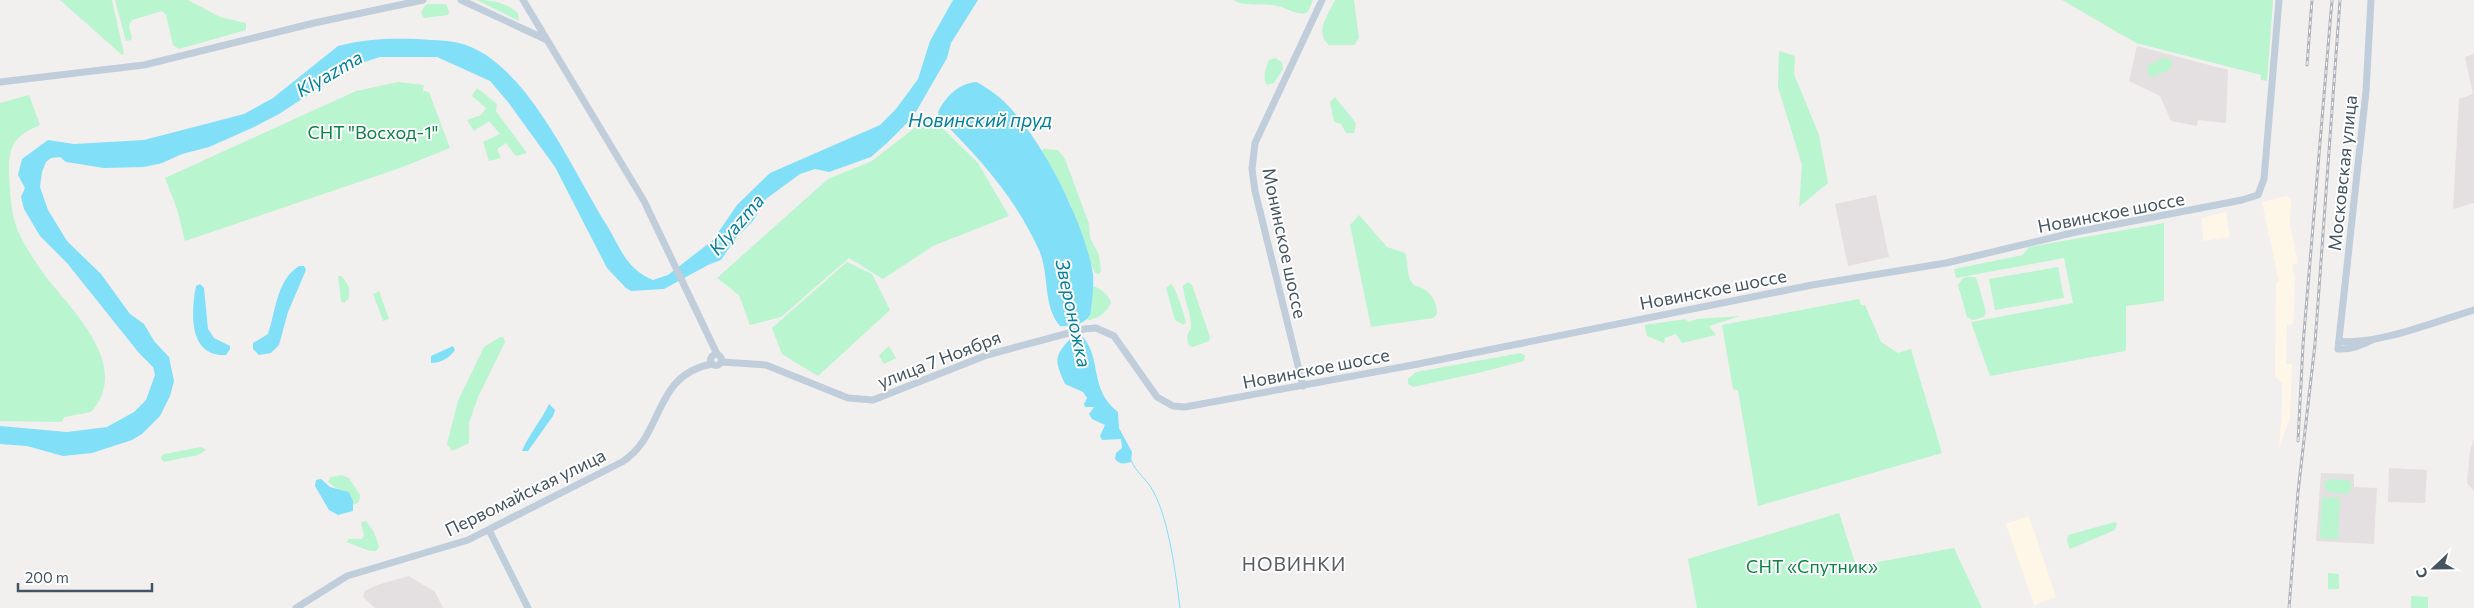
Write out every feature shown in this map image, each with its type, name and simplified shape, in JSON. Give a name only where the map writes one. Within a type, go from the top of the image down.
[{"type":"main road","points":[[0,82],[136,66],[314,23],[423,0]]},
{"type":"main road","points":[[461,0],[545,39]]},
{"type":"main road","points":[[523,0],[644,201],[716,354],[721,357],[721,362]]},
{"type":"main road","name":"Монинское шоссе","points":[[1302,386],[1255,191],[1252,159],[1259,133],[1322,0]]},
{"type":"main road","name":"Новинское шоссе","points":[[1168,405],[1185,407],[1302,386],[1797,288],[1946,262],[2076,232],[2255,197],[2261,191],[2264,179],[2279,0]]},
{"type":"main road","name":"Московская улица","points":[[2371,0],[2366,91],[2338,345],[2346,350],[2372,340],[2474,310]]},
{"type":"main road","name":"улица 7 Ноября","points":[[721,362],[766,365],[841,395],[865,400],[880,398],[987,354],[1084,329],[1096,328],[1114,336],[1153,394],[1168,405]]},
{"type":"main road","points":[[712,364],[711,358],[716,354]]},
{"type":"main road","name":"Первомайская улица","points":[[296,608],[347,576],[461,542],[489,530],[615,466],[632,454],[645,439],[671,388],[686,374],[700,366],[712,364],[716,366],[721,362]]},
{"type":"main road","name":"Первомайская улица","points":[[700,366],[713,366],[730,362]]},
{"type":"main road","points":[[489,530],[528,608]]},
{"type":"shaded area","points":[[2137,46],[2228,70],[2226,123],[2198,120],[2197,126],[2171,121],[2160,96],[2129,81]]},
{"type":"shaded area","points":[[2474,54],[2474,203],[2453,209],[2459,99],[2473,94],[2465,57]]},
{"type":"shaded area","points":[[1876,195],[1889,257],[1848,266],[1835,204]]},
{"type":"shaded area","points":[[2287,196],[2291,200],[2290,225],[2298,263],[2292,265],[2295,279],[2293,324],[2287,325],[2286,364],[2292,364],[2290,417],[2279,448],[2282,383],[2275,376],[2276,282],[2279,282],[2262,202]]},
{"type":"shaded area","points":[[2226,212],[2230,237],[2203,241],[2202,218]]},
{"type":"shaded area","points":[[2474,439],[2474,491],[2467,483],[2470,451]]},
{"type":"shaded area","points":[[2389,468],[2427,470],[2425,503],[2388,502]]},
{"type":"shaded area","points":[[2321,473],[2354,474],[2354,487],[2377,488],[2374,544],[2316,541]]},
{"type":"shaded area","points":[[2029,516],[2056,597],[2034,605],[2006,524]]},
{"type":"shaded area","points":[[409,576],[435,592],[443,608],[375,608],[363,597],[365,591],[377,585]]},
{"type":"green space","points":[[60,0],[112,0],[124,54],[122,55]]},
{"type":"green space","points":[[115,0],[188,0],[220,17],[246,23],[246,30],[179,49],[173,45],[166,15],[162,11],[132,20],[129,26],[132,38],[126,41]]},
{"type":"green space","points":[[477,0],[494,1],[504,4],[518,13],[519,21]]},
{"type":"green space","points":[[1233,0],[1313,0],[1308,12],[1300,13],[1277,6],[1244,4]]},
{"type":"green space","points":[[1335,0],[1354,0],[1359,38],[1354,45],[1329,45],[1325,40],[1322,29]]},
{"type":"green space","points":[[2062,0],[2273,0],[2267,81],[2261,80],[2261,75],[2136,43]]},
{"type":"green space","points":[[428,4],[446,4],[449,12],[448,15],[424,18],[421,13]]},
{"type":"green space","points":[[1779,51],[1795,56],[1794,74],[1819,135],[1828,183],[1799,207],[1802,165],[1778,87]]},
{"type":"green space","points":[[1275,58],[1282,62],[1283,69],[1274,83],[1267,85],[1265,79],[1266,69],[1269,60]]},
{"type":"green space","points":[[2163,58],[2171,59],[2172,68],[2153,77],[2149,76],[2147,66]]},
{"type":"green space","name":"СНТ \"Восход-1\"","points":[[398,82],[424,85],[423,91],[429,92],[450,148],[400,168],[185,241],[177,209],[165,178],[356,91]]},
{"type":"green space","points":[[477,88],[497,104],[496,111],[527,153],[516,156],[506,143],[497,149],[501,158],[489,161],[483,142],[500,134],[489,121],[474,131],[467,120],[481,115],[486,108],[472,96]]},
{"type":"green space","points":[[29,95],[40,125],[24,133],[14,143],[10,156],[9,175],[14,218],[27,249],[94,340],[102,358],[105,377],[102,395],[91,412],[64,417],[62,422],[0,421],[0,103]]},
{"type":"green space","points":[[1335,97],[1356,123],[1354,133],[1346,133],[1341,124],[1334,122],[1330,102]]},
{"type":"green space","points":[[930,116],[978,163],[1009,216],[933,246],[883,279],[849,258],[781,317],[750,325],[739,295],[717,278],[828,179],[872,161]]},
{"type":"green space","points":[[1043,149],[1058,150],[1065,159],[1089,224],[1090,238],[1099,255],[1101,271],[1099,274],[1095,273],[1089,260],[1070,203],[1042,151]]},
{"type":"green space","points":[[1359,215],[1387,247],[1405,253],[1412,283],[1429,293],[1435,302],[1437,314],[1433,318],[1371,327],[1350,225]]},
{"type":"green space","points":[[2164,223],[2164,301],[2126,306],[2125,351],[1990,376],[1971,322],[2073,303],[2064,258],[1956,278],[1954,269],[2023,255],[2029,247]]},
{"type":"green space","points":[[847,262],[872,274],[890,310],[818,376],[782,354],[772,328]]},
{"type":"green space","points":[[2058,267],[2064,298],[1995,310],[1989,279]]},
{"type":"green space","points":[[338,276],[342,276],[349,287],[349,298],[344,303],[341,301]]},
{"type":"green space","points":[[1966,277],[1975,277],[1977,280],[1986,312],[1984,317],[1973,320],[1967,317],[1958,285]]},
{"type":"green space","points":[[1188,282],[1192,285],[1210,337],[1209,341],[1193,347],[1189,346],[1188,341],[1191,323],[1183,286]]},
{"type":"green space","points":[[1171,284],[1184,313],[1186,322],[1184,325],[1175,320],[1166,288]]},
{"type":"green space","points":[[1091,286],[1104,292],[1109,297],[1111,303],[1101,315],[1087,320],[1092,306]]},
{"type":"green space","points":[[379,291],[389,319],[383,321],[373,294]]},
{"type":"green space","points":[[1859,299],[1861,305],[1865,305],[1881,342],[1898,353],[1911,349],[1942,453],[1758,506],[1738,391],[1733,389],[1722,325]]},
{"type":"green space","points":[[1740,316],[1709,326],[1716,335],[1682,343],[1676,334],[1665,338],[1664,343],[1647,336],[1645,325],[1685,319],[1689,322],[1697,319]]},
{"type":"green space","points":[[503,337],[505,342],[478,397],[469,423],[469,443],[452,451],[447,444],[458,401],[484,347]]},
{"type":"green space","points":[[889,346],[896,358],[884,364],[879,355]]},
{"type":"green space","points":[[1521,353],[1525,356],[1524,361],[1413,387],[1408,384],[1408,379],[1416,372]]},
{"type":"green space","points":[[201,447],[206,450],[198,455],[164,462],[161,459],[162,455],[165,454]]},
{"type":"green space","points":[[342,475],[349,478],[360,495],[359,502],[354,505],[349,492],[336,488],[328,482],[331,477]]},
{"type":"green space","points":[[2330,479],[2348,480],[2351,483],[2351,490],[2346,494],[2328,492],[2325,488],[2325,482]]},
{"type":"green space","points":[[2322,497],[2340,498],[2338,540],[2320,538]]},
{"type":"green space","name":"СНТ «Спутник»","points":[[1839,513],[1856,566],[1954,548],[1982,608],[1697,608],[1688,559]]},
{"type":"green space","points":[[366,521],[374,532],[379,547],[376,551],[370,551],[346,542],[349,539],[362,539],[364,536],[361,522]]},
{"type":"green space","points":[[2115,522],[2117,524],[2115,530],[2070,549],[2067,541],[2068,535]]},
{"type":"green space","points":[[2328,573],[2339,574],[2339,589],[2328,589]]},
{"type":"green space","points":[[2411,596],[2428,597],[2428,608],[2411,608]]},
{"type":"water","name":"Klyazma","points":[[953,0],[978,0],[951,43],[947,58],[913,117],[888,142],[871,157],[829,172],[815,169],[800,174],[766,199],[753,221],[736,238],[721,260],[664,289],[631,291],[626,288],[607,268],[555,167],[508,102],[490,81],[437,57],[380,57],[352,66],[279,114],[252,128],[209,147],[182,154],[162,163],[144,167],[104,168],[66,162],[60,157],[51,158],[46,162],[42,172],[40,187],[48,210],[67,241],[101,274],[130,314],[144,324],[154,341],[169,357],[174,381],[170,396],[160,416],[142,434],[132,440],[92,453],[63,456],[27,446],[0,444],[0,426],[67,432],[107,427],[134,412],[146,400],[155,375],[153,367],[139,353],[67,263],[40,236],[24,209],[21,197],[25,188],[18,175],[22,159],[48,140],[74,144],[144,140],[244,114],[273,98],[338,46],[368,40],[397,39],[438,40],[459,43],[483,53],[505,70],[526,93],[562,147],[625,256],[636,270],[653,280],[668,275],[713,240],[737,205],[770,173],[880,125],[896,109],[918,79],[930,41]]},
{"type":"water","name":"Новинский пруд","points":[[977,82],[999,97],[1014,112],[1029,132],[1058,179],[1081,230],[1093,274],[1093,294],[1090,315],[1081,323],[1073,326],[1060,326],[1054,318],[1048,299],[1042,260],[1030,231],[996,180],[969,148],[940,119],[938,112],[954,91],[964,85]]},
{"type":"water","points":[[299,266],[304,266],[306,270],[288,312],[279,345],[271,353],[259,355],[253,349],[253,343],[268,334],[281,288],[291,272]]},
{"type":"water","points":[[200,284],[204,288],[208,329],[214,338],[230,346],[226,355],[214,354],[205,349],[198,341],[193,320],[193,308],[196,286]]},
{"type":"water","points":[[1083,337],[1089,346],[1103,394],[1118,412],[1119,428],[1132,452],[1131,462],[1122,463],[1115,459],[1116,453],[1122,448],[1121,439],[1102,440],[1100,436],[1105,425],[1092,419],[1089,414],[1094,407],[1085,407],[1084,404],[1087,398],[1083,392],[1065,384],[1058,364],[1059,355],[1071,338]]},
{"type":"water","points":[[453,346],[455,350],[447,358],[431,363],[431,356]]},
{"type":"water","points":[[549,404],[555,410],[553,416],[528,451],[522,451],[528,439]]},
{"type":"water","points":[[321,479],[330,487],[349,492],[353,501],[353,511],[338,515],[329,510],[315,486],[316,480]]},
{"type":"waterway","name":"Звероножка","points":[[1131,460],[1148,483],[1159,503],[1168,532],[1180,608]]},
{"type":"railway","points":[[2307,65],[2312,0]]},
{"type":"railway","points":[[2298,441],[2303,345],[2332,0]]},
{"type":"railway","points":[[2289,608],[2298,492],[2315,344],[2340,0]]},
{"type":"district","name":"НОВИНКИ","points":[[1294,563]]}]
